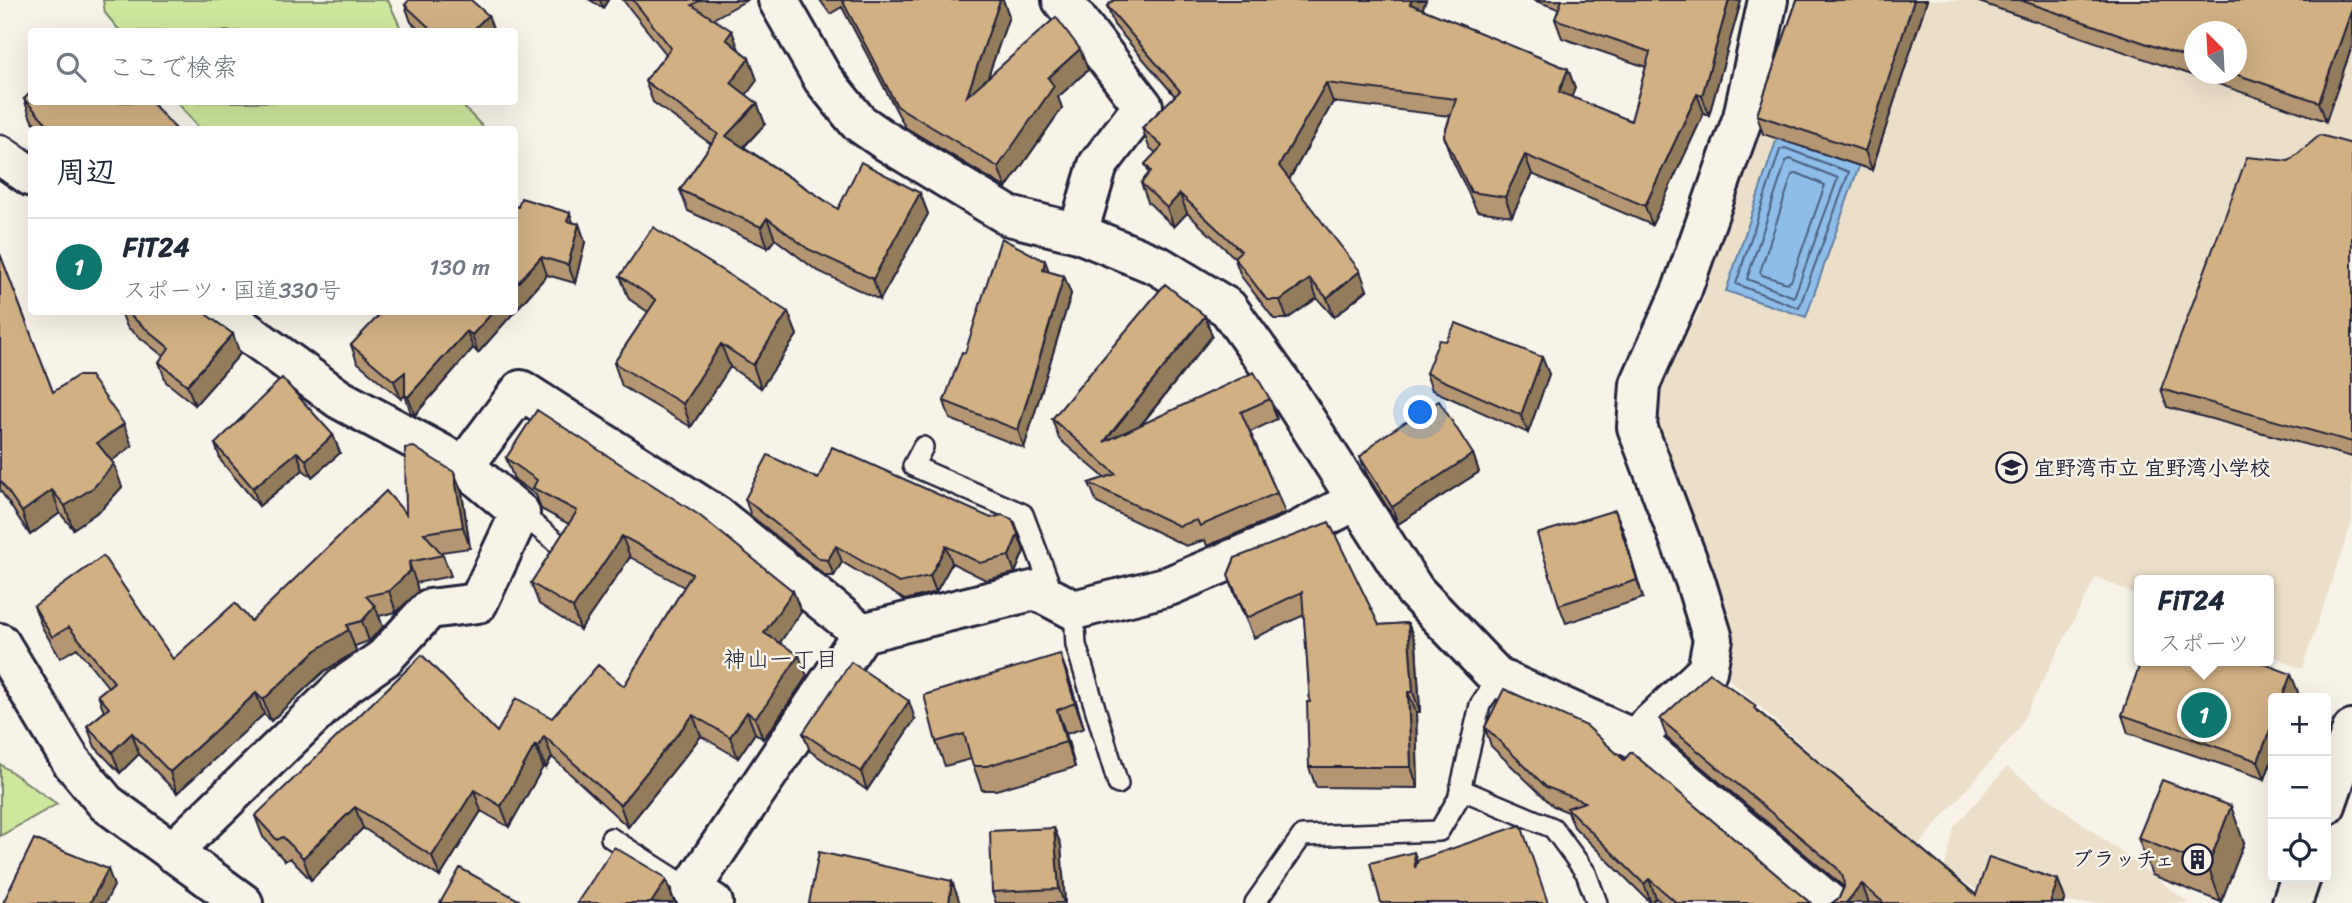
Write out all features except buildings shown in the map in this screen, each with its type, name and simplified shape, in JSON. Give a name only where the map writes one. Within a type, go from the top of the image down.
[{"type":"main road","points":[[778,0],[823,79],[858,122],[909,158],[1009,216],[1078,233],[1159,266],[1228,308],[1289,392],[1415,591],[1498,678],[1634,739],[1829,903]]},
{"type":"main road","points":[[1634,739],[1707,671],[1713,639],[1695,580],[1637,427],[1640,383],[1682,290],[1743,117],[1769,0]]},
{"type":"main road","points":[[1072,4],[1143,106],[1098,165],[1078,233]]},
{"type":"main road","points":[[0,155],[28,174]]},
{"type":"main road","points":[[172,852],[344,685],[384,657],[429,609],[478,603],[520,513],[464,466],[339,399],[224,315]]},
{"type":"main road","points":[[464,466],[521,390],[717,516],[862,633]]},
{"type":"main road","points":[[702,896],[862,633],[1036,590],[1064,605],[1169,586],[1290,535],[1357,500]]},
{"type":"main road","points":[[0,643],[71,761],[106,803],[243,903]]},
{"type":"main road","points":[[2331,791],[2352,730]]},
{"type":"main road","points":[[2292,903],[2299,882]]},
{"type":"lane","points":[[923,447],[913,466],[1023,514],[1064,605],[1118,784]]},
{"type":"lane","points":[[520,513],[560,545]]},
{"type":"lane","points":[[1255,903],[1302,836],[1439,831],[1458,799],[1480,705],[1498,678]]},
{"type":"lane","points":[[1460,789],[1553,828],[1586,873],[1597,903]]},
{"type":"lane","points":[[611,838],[702,896]]},
{"type":"shaded area","name":"宜野湾市立 宜野湾小学校","points":[[1795,0],[2352,0],[2352,522],[2302,669],[2274,656],[2274,575],[2134,575],[2134,594],[2096,577],[2017,731],[1916,848],[1729,679],[1722,620],[1651,415],[1672,348],[1699,313]]},
{"type":"shaded area","points":[[2007,767],[2189,903],[1975,903],[1982,893],[1944,870],[1954,827]]},
{"type":"green space","points":[[103,0],[388,0],[401,28],[118,28],[105,13]]},
{"type":"green space","points":[[180,105],[462,105],[482,126],[197,126]]},
{"type":"green space","points":[[0,764],[57,804],[0,836]]},
{"type":"water","points":[[1777,138],[1859,166],[1806,317],[1726,291]]},
{"type":"place","name":"宜野湾市立 宜野湾小学校","points":[[2011,468]]},
{"type":"place","name":"FiT24","points":[[2204,715]]},
{"type":"place","name":"ブラッチェ","points":[[2198,859]]},
{"type":"district","name":"神山一丁目","points":[[781,659]]}]
